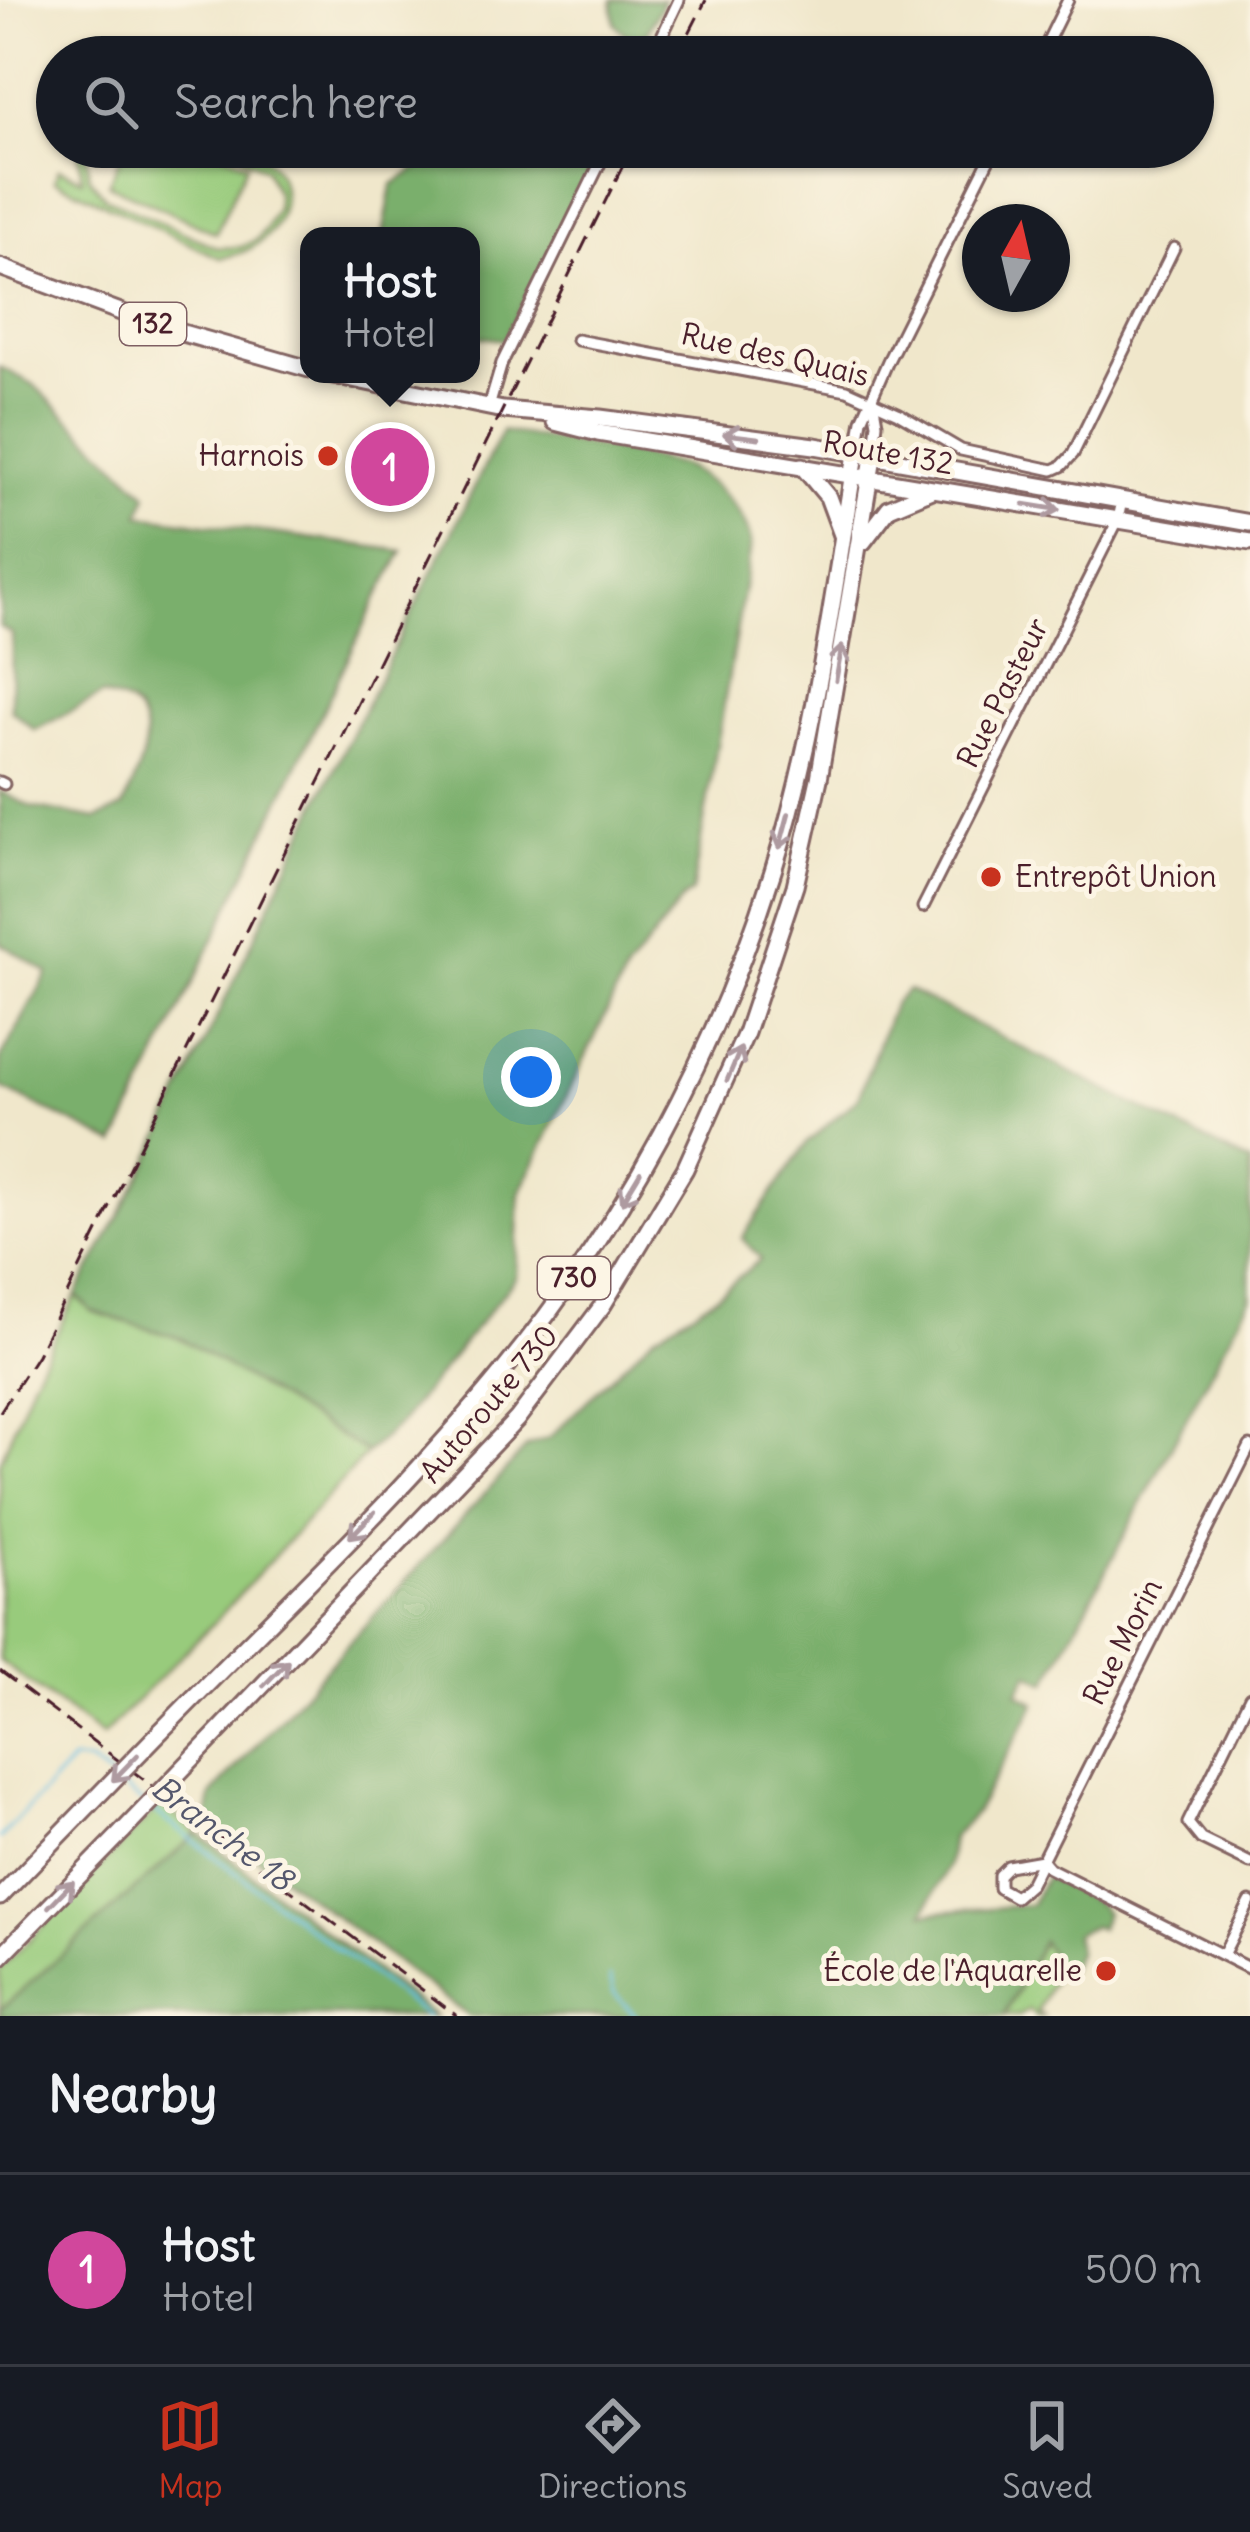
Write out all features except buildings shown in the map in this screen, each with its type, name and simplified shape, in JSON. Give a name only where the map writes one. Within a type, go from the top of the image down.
[{"type":"highway","name":"132","points":[[0,267],[158,326],[300,366]]},
{"type":"highway","name":"Route 132","points":[[372,383],[598,433],[1246,541]]},
{"type":"highway","name":"Route 132","points":[[517,412],[600,418],[865,455],[1248,523]]},
{"type":"highway","name":"Autoroute 730","points":[[0,1897],[479,1401],[560,1298],[649,1158],[723,1006],[774,866],[809,730],[853,475],[865,455]]},
{"type":"highway","name":"Autoroute 730","points":[[0,1957],[518,1419],[604,1305],[673,1190],[739,1051],[789,906],[819,779],[870,478],[865,455]]},
{"type":"highway","points":[[802,466],[828,496],[843,538]]},
{"type":"highway","points":[[858,549],[889,508],[934,489]]},
{"type":"highway","points":[[1246,541],[1248,523]]},
{"type":"street","points":[[662,36],[679,0]]},
{"type":"street","points":[[1050,36],[1068,0]]},
{"type":"street","points":[[489,407],[502,363],[598,168]]},
{"type":"street","points":[[865,455],[862,420],[985,168]]},
{"type":"street","name":"Rue des Quais","points":[[577,340],[826,385],[872,400],[961,450],[1047,470],[1062,466],[1076,447],[1174,248]]},
{"type":"street","points":[[865,455],[877,423],[872,400]]},
{"type":"street","name":"Rue Pasteur","points":[[922,907],[1118,520],[1122,500]]},
{"type":"street","name":"Rue Morin","points":[[1042,1860],[1005,1868],[999,1875],[999,1888],[1009,1896],[1021,1894],[1042,1860],[1250,1446]]},
{"type":"street","points":[[1250,1697],[1188,1823],[1201,1839],[1250,1863]]},
{"type":"street","points":[[1042,1860],[1049,1868],[1250,1969]]},
{"type":"street","points":[[1223,1955],[1250,1902]]},
{"type":"green space","points":[[612,0],[664,0],[645,36],[627,36],[615,24]]},
{"type":"green space","points":[[81,168],[88,168],[89,177],[105,197],[218,248],[241,247],[266,228],[276,209],[277,194],[263,168],[273,168],[283,198],[279,218],[267,236],[247,250],[220,258],[54,180],[59,169],[82,179]]},
{"type":"green space","points":[[115,168],[245,168],[216,233],[108,184]]},
{"type":"green space","points":[[418,168],[593,168],[504,340],[480,337],[480,227],[385,227],[392,185]]},
{"type":"green space","points":[[0,367],[33,384],[147,494],[140,515],[403,551],[116,1144],[0,1087],[0,1060],[48,973],[0,943],[0,791],[31,807],[97,819],[123,807],[145,741],[139,715],[130,705],[102,695],[35,730],[11,710],[12,634],[0,627]]},
{"type":"green space","points":[[502,431],[635,454],[690,470],[714,486],[735,509],[751,546],[692,892],[626,972],[520,1193],[516,1277],[400,1423],[367,1453],[182,1339],[91,1311],[76,1295],[149,1161],[319,800]]},
{"type":"green space","points":[[908,990],[1250,1163],[1250,1298],[1047,1682],[1029,1673],[1018,1693],[1036,1703],[975,1813],[952,1837],[948,1865],[924,1913],[1030,1905],[1046,1877],[1098,1904],[1106,1913],[1099,1929],[1092,1926],[1075,1934],[1078,1951],[1068,1972],[1059,1968],[1042,1941],[1004,2016],[468,2016],[207,1820],[211,1795],[528,1446],[549,1438],[653,1336],[711,1300],[761,1259],[742,1238],[807,1143],[858,1098],[894,1003]]},
{"type":"green space","points":[[76,1295],[91,1311],[182,1339],[367,1453],[221,1615],[102,1736],[0,1661],[0,1463],[33,1379]]},
{"type":"green space","points":[[161,1804],[198,1833],[0,2010],[0,1970]]},
{"type":"green space","points":[[198,1833],[434,2016],[0,2016],[0,2010]]},
{"type":"green space","points":[[1043,1940],[1059,1968],[1037,2012],[1043,2016],[1029,2010],[1004,2016]]},
{"type":"waterway","name":"Branche 18","points":[[0,1838],[73,1760],[90,1763],[109,1777]]},
{"type":"waterway","name":"Branche 18","points":[[117,1783],[143,1803]]},
{"type":"waterway","name":"Branche 18","points":[[150,1808],[426,2016]]},
{"type":"waterway","name":"Branche 18","points":[[610,1977],[614,1993],[636,2016]]},
{"type":"railway","points":[[688,36],[706,0]]},
{"type":"railway","points":[[0,1412],[37,1355],[622,168]]},
{"type":"railway","points":[[0,1671],[457,2016]]},
{"type":"place","name":"Harnois","points":[[328,456]]},
{"type":"place","name":"Host","points":[[390,467]]},
{"type":"place","name":"Entrepôt Union","points":[[991,877]]},
{"type":"place","name":"École de l'Aquarelle","points":[[1106,1971]]}]
